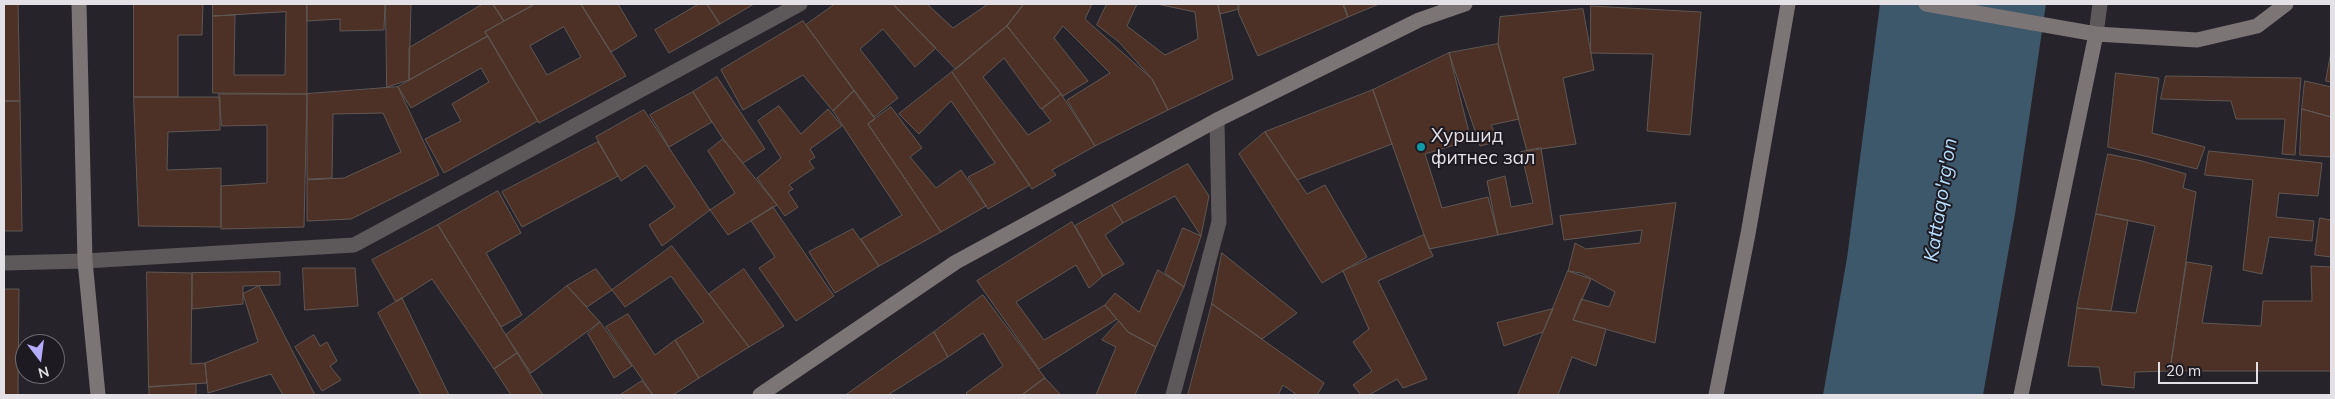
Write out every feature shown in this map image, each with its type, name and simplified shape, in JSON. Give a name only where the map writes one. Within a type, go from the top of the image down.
[{"type":"street","points":[[79,4],[85,261],[98,395]]},
{"type":"street","points":[[4,263],[85,261],[354,245],[800,4]]},
{"type":"street","points":[[760,395],[956,262],[1217,120],[1419,20],[1465,4]]},
{"type":"street","points":[[1716,395],[1748,234],[1788,4]]},
{"type":"street","points":[[1926,4],[2096,34],[2197,40],[2257,26],[2286,4]]},
{"type":"street","points":[[2021,395],[2096,34],[2100,4]]},
{"type":"street","points":[[1173,395],[1219,222],[1217,120]]},
{"type":"water","name":"Kattaqo'rg'on","points":[[1880,4],[2046,4],[2015,214],[1983,395],[1823,395],[1847,258]]},
{"type":"building","points":[[4,4],[18,4],[20,101],[4,101]]},
{"type":"building","points":[[134,4],[203,4],[202,35],[178,35],[178,97],[134,97]]},
{"type":"building","points":[[213,4],[307,4],[307,94],[213,93]],"holes":[[[286,12],[285,75],[234,75],[235,15],[213,16]]]},
{"type":"building","points":[[307,4],[385,4],[384,30],[340,31],[340,19],[307,21]]},
{"type":"building","points":[[386,4],[411,4],[409,80],[387,87]]},
{"type":"building","points":[[483,4],[493,4],[504,21],[485,32],[488,36],[409,80],[409,48]]},
{"type":"building","points":[[493,4],[531,4],[532,6],[504,21]]},
{"type":"building","points":[[535,4],[581,4],[626,76],[539,123],[485,32]],"holes":[[[564,27],[581,57],[547,75],[530,46]]]},
{"type":"building","points":[[581,4],[618,4],[637,36],[611,52]]},
{"type":"building","points":[[699,4],[707,4],[720,24],[669,53],[655,30]]},
{"type":"building","points":[[707,4],[754,4],[720,24]]},
{"type":"building","points":[[835,4],[893,4],[936,48],[915,67],[883,29],[860,49],[898,98],[874,117],[806,25]]},
{"type":"building","points":[[893,4],[927,4],[953,28],[988,4],[1024,4],[1007,26],[956,69]]},
{"type":"building","points":[[1024,4],[1092,4],[1085,19],[1152,79],[1168,110],[1095,146],[1067,100],[1110,73],[1063,26],[1054,38],[1088,81],[1063,96],[1007,26]]},
{"type":"building","points":[[1107,4],[1137,4],[1127,26],[1165,55],[1198,39],[1195,12],[1157,4],[1218,4],[1233,79],[1168,110],[1152,79],[1119,42],[1097,25]]},
{"type":"building","points":[[1218,4],[1239,4],[1239,9],[1220,14]]},
{"type":"building","points":[[1238,4],[1344,4],[1348,17],[1258,56],[1239,14]]},
{"type":"building","points":[[1343,4],[1379,4],[1348,17]]},
{"type":"building","points":[[1591,6],[1701,12],[1690,135],[1647,131],[1653,54],[1591,53]]},
{"type":"building","points":[[1583,9],[1594,70],[1563,78],[1576,144],[1527,151],[1498,44],[1500,17]]},
{"type":"building","points":[[803,21],[854,91],[833,111],[803,75],[743,110],[721,70]]},
{"type":"building","points":[[1007,26],[1061,94],[1095,146],[1052,170],[1056,175],[1032,189],[952,72]],"holes":[[[1004,58],[1041,109],[1061,94],[1042,109],[1051,121],[1028,135],[983,77]]]},
{"type":"building","points":[[488,36],[538,121],[444,173],[425,139],[461,121],[452,104],[489,82],[481,68],[411,108],[398,87]]},
{"type":"building","points":[[1498,44],[1519,119],[1491,125],[1499,141],[1480,146],[1449,53]]},
{"type":"building","points":[[2331,52],[2331,82],[2326,81]]},
{"type":"building","name":"Хуршид фитнес зал","points":[[1449,53],[1471,140],[1425,154],[1442,208],[1488,197],[1498,235],[1429,249],[1373,90]]},
{"type":"building","points":[[952,72],[1030,185],[988,209],[968,177],[995,163],[951,101],[919,134],[899,114]]},
{"type":"building","points":[[2116,73],[2159,78],[2152,133],[2205,147],[2197,169],[2108,147]]},
{"type":"building","points":[[2166,76],[2301,78],[2295,155],[2282,154],[2285,119],[2236,119],[2231,101],[2161,99]]},
{"type":"building","points":[[717,77],[765,149],[743,163],[723,139],[693,92]]},
{"type":"building","points":[[2305,81],[2331,87],[2331,117],[2302,109]]},
{"type":"building","points":[[398,87],[439,175],[351,219],[307,221],[307,180],[344,178],[401,152],[383,113],[333,114],[332,178],[307,179],[307,94]]},
{"type":"building","points":[[1373,90],[1392,144],[1297,180],[1265,132]]},
{"type":"building","points":[[854,91],[875,119],[868,124],[941,232],[879,266],[861,239],[902,215],[833,111]]},
{"type":"building","points":[[693,92],[712,122],[669,147],[650,115]]},
{"type":"building","points":[[219,94],[307,94],[304,227],[221,229],[221,186],[267,183],[267,125],[222,126]]},
{"type":"building","points":[[134,97],[220,97],[220,130],[168,132],[167,170],[221,168],[221,227],[139,226]]},
{"type":"building","points":[[4,101],[20,101],[22,231],[4,231]]},
{"type":"building","points":[[779,106],[801,134],[828,109],[842,126],[810,149],[815,157],[809,161],[814,168],[789,185],[793,189],[788,192],[798,207],[785,216],[757,178],[781,158],[758,121]]},
{"type":"building","points":[[891,107],[922,148],[910,157],[936,188],[961,170],[986,206],[941,232],[868,124]]},
{"type":"building","points":[[2302,109],[2331,117],[2331,157],[2300,155]]},
{"type":"building","points":[[644,110],[710,210],[662,246],[649,225],[675,207],[646,165],[621,181],[596,137]]},
{"type":"building","points":[[1265,132],[1307,194],[1325,185],[1367,257],[1322,283],[1239,154]]},
{"type":"building","points":[[723,139],[777,205],[728,235],[710,210],[735,193],[708,151]]},
{"type":"building","points":[[598,142],[618,176],[522,227],[502,192]]},
{"type":"building","points":[[1541,148],[1553,224],[1498,235],[1487,181],[1505,176],[1511,207],[1533,203],[1521,152]]},
{"type":"building","points":[[2209,151],[2322,163],[2318,196],[2279,193],[2276,217],[2314,221],[2312,241],[2269,237],[2262,274],[2243,270],[2253,180],[2205,175]]},
{"type":"building","points":[[2108,154],[2142,161],[2186,174],[2183,188],[2196,192],[2170,371],[2135,372],[2134,388],[2102,385],[2099,367],[2068,366],[2077,308],[2136,313],[2155,226],[2096,214]]},
{"type":"building","points":[[1188,164],[1209,196],[1201,236],[1175,196],[1123,223],[1112,205]]},
{"type":"building","points":[[498,191],[521,233],[486,253],[522,315],[501,327],[438,225]]},
{"type":"building","points":[[1676,203],[1655,343],[1573,320],[1581,299],[1609,307],[1615,292],[1581,273],[1568,271],[1575,243],[1586,249],[1640,243],[1642,230],[1564,240],[1560,216]]},
{"type":"building","points":[[1112,205],[1123,223],[1105,235],[1124,264],[1103,276],[1075,226]]},
{"type":"building","points":[[773,207],[834,296],[796,321],[759,268],[775,257],[751,221]]},
{"type":"building","points":[[2096,214],[2128,220],[2111,311],[2077,308]]},
{"type":"building","points":[[2320,218],[2331,220],[2331,257],[2315,255]]},
{"type":"building","points":[[1072,222],[1103,276],[1089,288],[1076,265],[1016,302],[1044,340],[1105,305],[1117,319],[1039,369],[977,281]]},
{"type":"building","points":[[438,225],[517,353],[494,369],[432,279],[396,302],[372,260]]},
{"type":"building","points":[[1183,228],[1201,236],[1184,287],[1165,273]]},
{"type":"building","points":[[853,229],[879,266],[835,293],[809,252]]},
{"type":"building","points":[[1424,235],[1433,256],[1378,281],[1427,379],[1403,388],[1397,379],[1369,395],[1361,395],[1353,385],[1372,371],[1353,342],[1369,329],[1343,271]]},
{"type":"building","points":[[672,246],[749,347],[699,378],[675,340],[704,322],[671,276],[625,307],[612,290]]},
{"type":"building","points":[[1222,253],[1297,313],[1262,339],[1212,304]]},
{"type":"building","points":[[2187,262],[2212,266],[2202,323],[2261,326],[2263,301],[2312,301],[2311,266],[2331,267],[2331,371],[2170,371]]},
{"type":"building","points":[[303,268],[355,268],[358,306],[305,310]]},
{"type":"building","points":[[596,269],[612,290],[587,307],[567,286]]},
{"type":"building","points":[[744,269],[784,326],[749,347],[709,294]]},
{"type":"building","points":[[1158,270],[1184,287],[1156,347],[1128,332],[1105,305],[1115,293],[1139,312]]},
{"type":"building","points":[[1568,271],[1591,279],[1573,320],[1606,329],[1596,366],[1572,357],[1558,395],[1518,395]]},
{"type":"building","points":[[147,272],[192,273],[191,364],[205,363],[207,383],[149,387]]},
{"type":"building","points":[[280,272],[280,285],[243,286],[243,304],[192,309],[192,273]]},
{"type":"building","points":[[259,286],[315,395],[283,395],[271,374],[208,393],[205,363],[258,342],[243,294]]},
{"type":"building","points":[[567,286],[600,322],[531,373],[506,335]]},
{"type":"building","points":[[4,289],[19,289],[19,334],[15,334],[15,384],[18,384],[18,395],[4,395]]},
{"type":"building","points":[[983,295],[1045,378],[1022,395],[968,395],[966,393],[1003,366],[983,333],[948,357],[934,332]]},
{"type":"building","points":[[402,298],[449,395],[421,395],[378,313]]},
{"type":"building","points":[[1212,304],[1324,383],[1317,395],[1297,395],[1283,385],[1278,395],[1188,395]]},
{"type":"building","points":[[1553,309],[1543,332],[1504,346],[1497,323]]},
{"type":"building","points":[[628,314],[655,355],[675,340],[699,378],[673,395],[653,395],[606,327]]},
{"type":"building","points":[[1119,321],[1128,332],[1156,347],[1135,395],[1096,395],[1116,347],[1102,340]]},
{"type":"building","points":[[600,322],[632,366],[614,378],[588,334]]},
{"type":"building","points":[[934,332],[948,357],[888,395],[846,395]]},
{"type":"building","points":[[314,335],[320,346],[327,342],[337,361],[330,366],[341,380],[322,391],[295,347]]},
{"type":"building","points":[[517,353],[543,395],[511,395],[494,369]]},
{"type":"building","points":[[1045,378],[1061,395],[1022,395]]},
{"type":"building","points":[[642,381],[653,395],[620,395]]},
{"type":"building","points":[[196,384],[196,395],[149,395],[149,387]]},
{"type":"place","name":"Хуршид фитнес зал","points":[[1421,147]]}]
